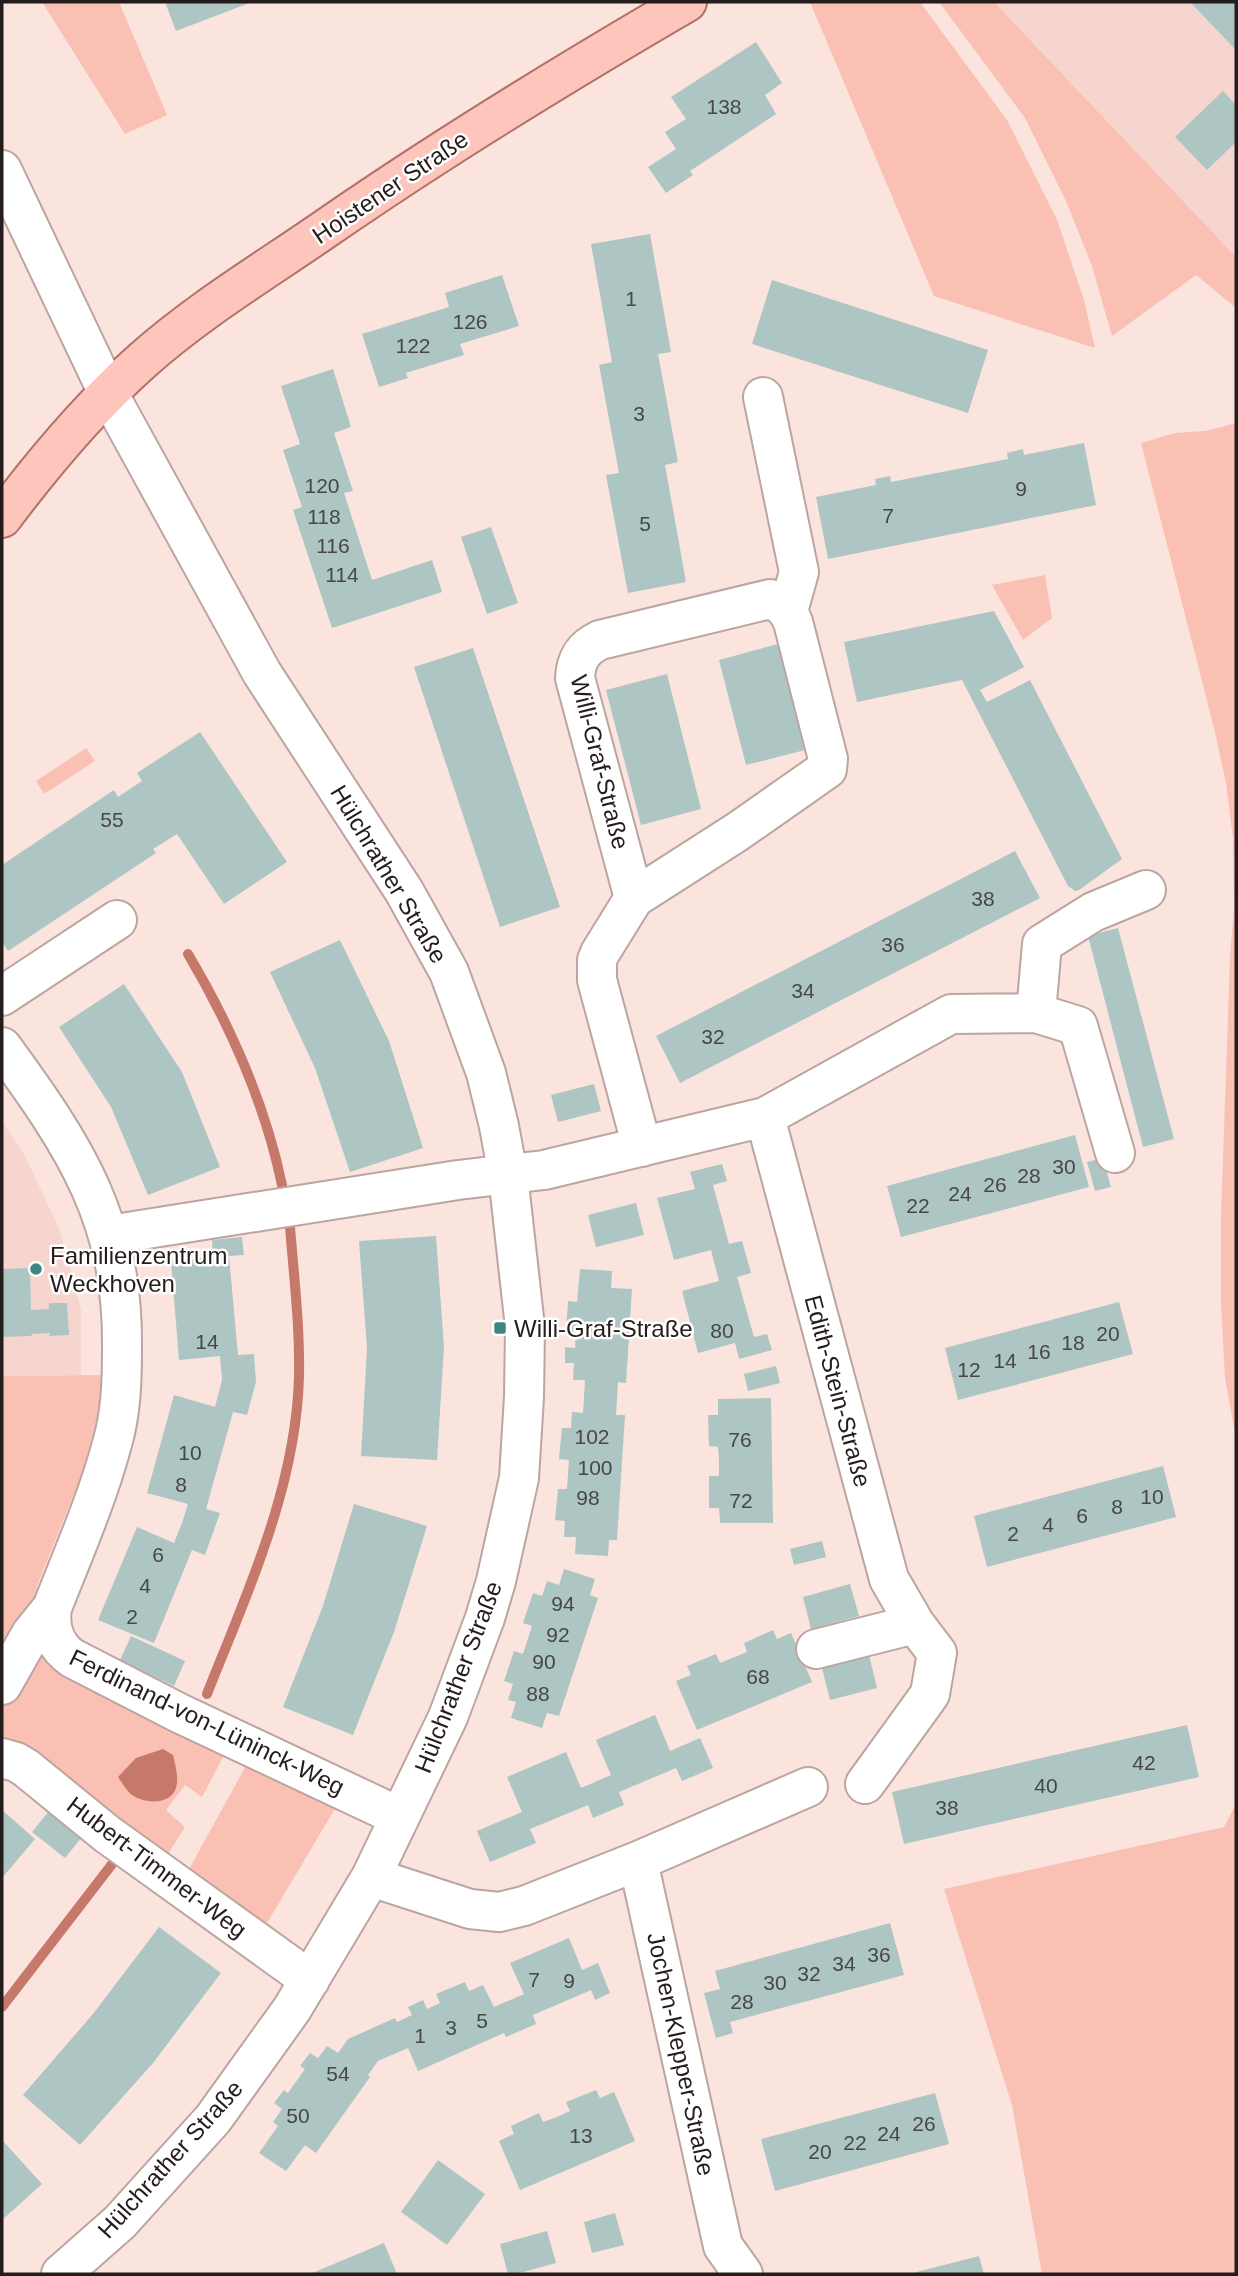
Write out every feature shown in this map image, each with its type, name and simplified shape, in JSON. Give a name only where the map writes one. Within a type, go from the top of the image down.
[{"type":"main road","name":"Hoistener Straße","points":[[2,518],[72,431],[108,393],[143,359],[183,327],[432,156],[687,2]]},
{"type":"street","name":"Hülchrather Straße","points":[[2,170],[108,393],[262,673],[377,848],[431,936],[449,972],[486,1073],[508,1175],[525,1327],[519,1478],[485,1618],[448,1717],[371,1877],[292,2009],[213,2119],[120,2222],[61,2274]]},
{"type":"street","points":[[642,1147],[596,970],[603,946],[634,898],[737,832],[827,769],[828,759],[789,611],[799,572],[763,397]]},
{"type":"street","name":"Willi-Graf-Straße","points":[[634,898],[575,678],[580,654],[600,639],[770,599],[780,602],[789,611]]},
{"type":"street","points":[[1036,1013],[1042,944],[1093,912],[1146,890]]},
{"type":"street","points":[[2,996],[117,920]]},
{"type":"street","points":[[109,1235],[458,1180],[544,1170],[765,1117],[951,1014],[1036,1013],[1078,1026],[1115,1153]]},
{"type":"street","points":[[2,1047],[48,1111],[78,1160],[96,1197],[109,1235],[118,1277],[122,1329],[122,1390],[118,1417],[97,1493],[52,1608],[31,1634],[2,1685]]},
{"type":"street","name":"Edith-Stein-Straße","points":[[765,1117],[889,1579],[926,1638]]},
{"type":"street","name":"Ferdinand-von-Lüninck-Weg","points":[[52,1608],[50,1623],[54,1636],[62,1650],[72,1658],[179,1713],[400,1817]]},
{"type":"street","points":[[816,1648],[926,1638],[930,1694],[864,1784]]},
{"type":"street","name":"Hubert-Timmer-Weg","points":[[2,1758],[26,1768],[107,1834],[310,1980]]},
{"type":"street","points":[[371,1877],[470,1909],[499,1912],[523,1906],[639,1861],[808,1787]]},
{"type":"street","name":"Jochen-Klepper-Straße","points":[[639,1861],[733,2260]]},
{"type":"shaded area","points":[[42,2],[119,2],[167,115],[125,134]]},
{"type":"shaded area","points":[[810,2],[920,2],[1007,120],[1057,220],[1084,300],[1095,348],[934,296]]},
{"type":"shaded area","points":[[939,2],[994,2],[1236,257],[1236,308],[1196,275],[1112,336],[1092,266],[1066,201],[1025,118]]},
{"type":"shaded area","points":[[994,2],[1236,2],[1236,257],[1229,250]]},
{"type":"shaded area","points":[[1236,423],[1236,1439],[1225,1378],[1221,1304],[1221,1217],[1234,908],[1233,839],[1226,783],[1215,732],[1141,443],[1175,433],[1206,431]]},
{"type":"shaded area","points":[[1045,575],[1052,618],[1023,640],[992,585]]},
{"type":"shaded area","points":[[86,748],[95,761],[44,794],[36,781]]},
{"type":"shaded area","name":"Familienzentrum Weckhoven","points":[[2,1121],[23,1152],[59,1228],[81,1310],[81,1375],[2,1376]]},
{"type":"shaded area","points":[[103,1375],[98,1413],[85,1466],[37,1586],[30,1616],[2,1671],[2,1376]]},
{"type":"shaded area","points":[[35,1644],[50,1664],[230,1744],[202,1797],[185,1785],[166,1810],[185,1827],[163,1862],[2,1742],[2,1707]]},
{"type":"shaded area","points":[[163,1749],[173,1755],[177,1776],[175,1790],[171,1796],[152,1801],[132,1795],[118,1777],[136,1758]]},
{"type":"shaded area","points":[[247,1764],[336,1807],[264,1928],[189,1869]]},
{"type":"shaded area","points":[[1236,1804],[1236,2274],[1042,2274],[1012,2105],[944,1889],[1224,1827]]},
{"type":"building","points":[[165,2],[252,2],[176,31]]},
{"type":"building","points":[[1190,2],[1236,2],[1236,50]]},
{"type":"building","points":[[756,42],[782,83],[765,95],[776,114],[690,171],[693,175],[666,193],[648,167],[676,149],[665,132],[686,119],[671,97]]},
{"type":"building","points":[[1223,91],[1236,105],[1236,142],[1207,170],[1175,137]]},
{"type":"building","points":[[650,234],[671,352],[658,354],[678,462],[665,465],[686,582],[628,593],[606,475],[619,473],[599,365],[612,362],[591,244]]},
{"type":"building","points":[[502,275],[519,326],[460,344],[464,355],[406,373],[408,378],[379,387],[362,334],[449,307],[445,293]]},
{"type":"building","points":[[772,280],[988,350],[968,413],[752,344]]},
{"type":"building","points":[[333,369],[351,427],[334,433],[353,491],[344,493],[372,580],[432,560],[442,592],[332,628],[293,510],[302,507],[283,450],[300,444],[281,386]]},
{"type":"building","points":[[1084,443],[1096,505],[828,559],[816,497],[876,485],[875,479],[890,476],[891,482],[1008,459],[1007,453],[1023,449],[1024,455]]},
{"type":"building","points":[[491,527],[518,603],[487,614],[461,537]]},
{"type":"building","points":[[994,611],[1024,667],[980,690],[987,702],[1030,680],[1122,859],[1079,890],[1075,891],[1068,886],[962,680],[857,702],[844,642]]},
{"type":"building","points":[[778,644],[805,750],[746,765],[719,660]]},
{"type":"building","points":[[473,648],[560,907],[500,927],[414,667]]},
{"type":"building","points":[[667,674],[701,809],[641,825],[606,690]]},
{"type":"building","points":[[200,732],[287,862],[224,904],[177,834],[153,849],[156,853],[8,951],[2,942],[2,865],[114,790],[118,797],[142,781],[137,773]]},
{"type":"building","points":[[1015,851],[1040,898],[680,1083],[656,1036]]},
{"type":"building","points":[[1118,928],[1174,1139],[1143,1147],[1088,936]]},
{"type":"building","points":[[340,940],[389,1041],[423,1148],[350,1172],[315,1068],[270,972]]},
{"type":"building","points":[[124,984],[182,1072],[220,1167],[148,1195],[111,1107],[59,1027]]},
{"type":"building","points":[[594,1084],[601,1111],[558,1122],[551,1095]]},
{"type":"building","points":[[1075,1135],[1089,1187],[901,1237],[887,1186]]},
{"type":"building","points":[[1103,1158],[1111,1187],[1095,1191],[1087,1162]]},
{"type":"building","points":[[722,1164],[727,1181],[713,1185],[729,1244],[742,1241],[751,1273],[737,1277],[754,1337],[767,1334],[772,1350],[739,1359],[735,1343],[698,1353],[682,1291],[719,1281],[711,1250],[674,1260],[657,1198],[695,1189],[690,1172]]},
{"type":"building","points":[[636,1203],[644,1235],[596,1247],[588,1215]]},
{"type":"building","points":[[436,1236],[444,1347],[437,1460],[361,1456],[367,1348],[359,1241]]},
{"type":"building","points":[[242,1237],[244,1255],[229,1256],[238,1355],[254,1354],[256,1382],[247,1415],[233,1412],[206,1509],[220,1513],[205,1555],[192,1550],[154,1643],[98,1620],[137,1527],[174,1543],[182,1523],[188,1504],[147,1493],[174,1395],[215,1407],[222,1380],[220,1356],[179,1360],[171,1261],[213,1257],[212,1240]]},
{"type":"building","points":[[30,1268],[31,1310],[49,1309],[49,1303],[67,1303],[69,1335],[49,1336],[50,1333],[2,1337],[2,1269]]},
{"type":"building","points":[[580,1269],[612,1271],[611,1288],[632,1289],[626,1383],[618,1382],[616,1415],[625,1415],[617,1540],[609,1540],[608,1556],[575,1554],[576,1537],[564,1537],[565,1521],[555,1520],[558,1489],[567,1489],[569,1460],[559,1459],[562,1428],[571,1428],[572,1412],[583,1413],[585,1380],[573,1380],[574,1363],[565,1363],[565,1347],[575,1348],[576,1333],[566,1332],[568,1301],[577,1302]]},
{"type":"building","points":[[1119,1302],[1133,1354],[958,1400],[945,1348]]},
{"type":"building","points":[[776,1366],[780,1383],[748,1391],[744,1374]]},
{"type":"building","points":[[771,1398],[773,1523],[720,1523],[719,1508],[709,1508],[709,1476],[719,1476],[719,1461],[718,1447],[709,1446],[708,1415],[718,1415],[718,1399]]},
{"type":"building","points":[[1163,1466],[1176,1517],[987,1567],[974,1516]]},
{"type":"building","points":[[354,1504],[427,1526],[394,1632],[353,1735],[283,1707],[323,1606]]},
{"type":"building","points":[[822,1541],[826,1557],[794,1565],[790,1549]]},
{"type":"building","points":[[564,1569],[595,1579],[590,1595],[598,1598],[559,1716],[547,1713],[542,1728],[511,1718],[516,1702],[508,1700],[513,1684],[504,1681],[514,1651],[523,1654],[532,1626],[523,1623],[533,1593],[542,1596],[547,1581],[559,1585]]},
{"type":"building","points":[[850,1584],[859,1616],[811,1629],[803,1597]]},
{"type":"building","points":[[773,1630],[777,1639],[791,1633],[812,1682],[697,1730],[676,1681],[691,1675],[687,1666],[716,1654],[720,1663],[747,1652],[744,1643]]},
{"type":"building","points":[[131,1636],[185,1661],[174,1686],[120,1660]]},
{"type":"building","points":[[869,1655],[877,1688],[830,1700],[822,1668]]},
{"type":"building","points":[[655,1715],[670,1751],[700,1738],[713,1768],[682,1781],[676,1768],[619,1792],[624,1805],[593,1818],[588,1805],[530,1829],[536,1843],[490,1862],[477,1831],[522,1812],[507,1777],[566,1752],[581,1788],[611,1775],[596,1740]]},
{"type":"building","points":[[1187,1725],[1199,1777],[904,1844],[892,1792]]},
{"type":"building","points":[[2,1810],[35,1839],[2,1878]]},
{"type":"building","points":[[49,1811],[82,1837],[65,1858],[32,1832]]},
{"type":"building","points":[[890,1923],[904,1975],[730,2022],[733,2033],[716,2038],[704,1993],[720,1989],[715,1971]]},
{"type":"building","points":[[159,1927],[221,1973],[153,2063],[80,2145],[23,2095],[93,2014]]},
{"type":"building","points":[[569,1938],[582,1970],[598,1963],[610,1993],[595,2000],[591,1990],[533,2015],[536,2024],[506,2037],[504,2033],[418,2071],[408,2048],[378,2061],[368,2075],[370,2077],[316,2153],[305,2145],[286,2171],[259,2153],[278,2126],[273,2122],[282,2109],[274,2103],[284,2090],[288,2093],[305,2069],[300,2066],[310,2053],[318,2058],[327,2046],[338,2053],[348,2039],[395,2018],[397,2022],[412,2015],[408,2007],[423,2000],[427,2009],[440,2003],[436,1994],[465,1982],[469,1991],[483,1985],[494,2007],[524,1994],[510,1963]]},
{"type":"building","points":[[596,2090],[600,2098],[614,2092],[635,2141],[520,2190],[499,2141],[514,2134],[511,2126],[539,2113],[543,2122],[557,2117],[570,2111],[566,2102]]},
{"type":"building","points":[[935,2093],[949,2144],[775,2191],[761,2139]]},
{"type":"building","points":[[2,2140],[42,2184],[2,2220]]},
{"type":"building","points":[[438,2160],[485,2194],[447,2245],[401,2212]]},
{"type":"building","points":[[615,2213],[624,2245],[592,2253],[584,2222]]},
{"type":"building","points":[[547,2231],[556,2263],[508,2274],[500,2244]]},
{"type":"building","points":[[384,2243],[397,2274],[310,2274]]},
{"type":"building","points":[[979,2256],[984,2274],[913,2273]]},
{"type":"waterway","points":[[188,954],[244,1065],[266,1124],[282,1185]]},
{"type":"waterway","points":[[207,1694],[267,1539],[289,1459],[299,1377],[298,1321],[290,1227]]},
{"type":"waterway","points":[[2,2007],[116,1859]]},
{"type":"place","name":"Familienzentrum Weckhoven","points":[[36,1269]]},
{"type":"place","name":"Willi-Graf-Straße","points":[[500,1328]]}]
